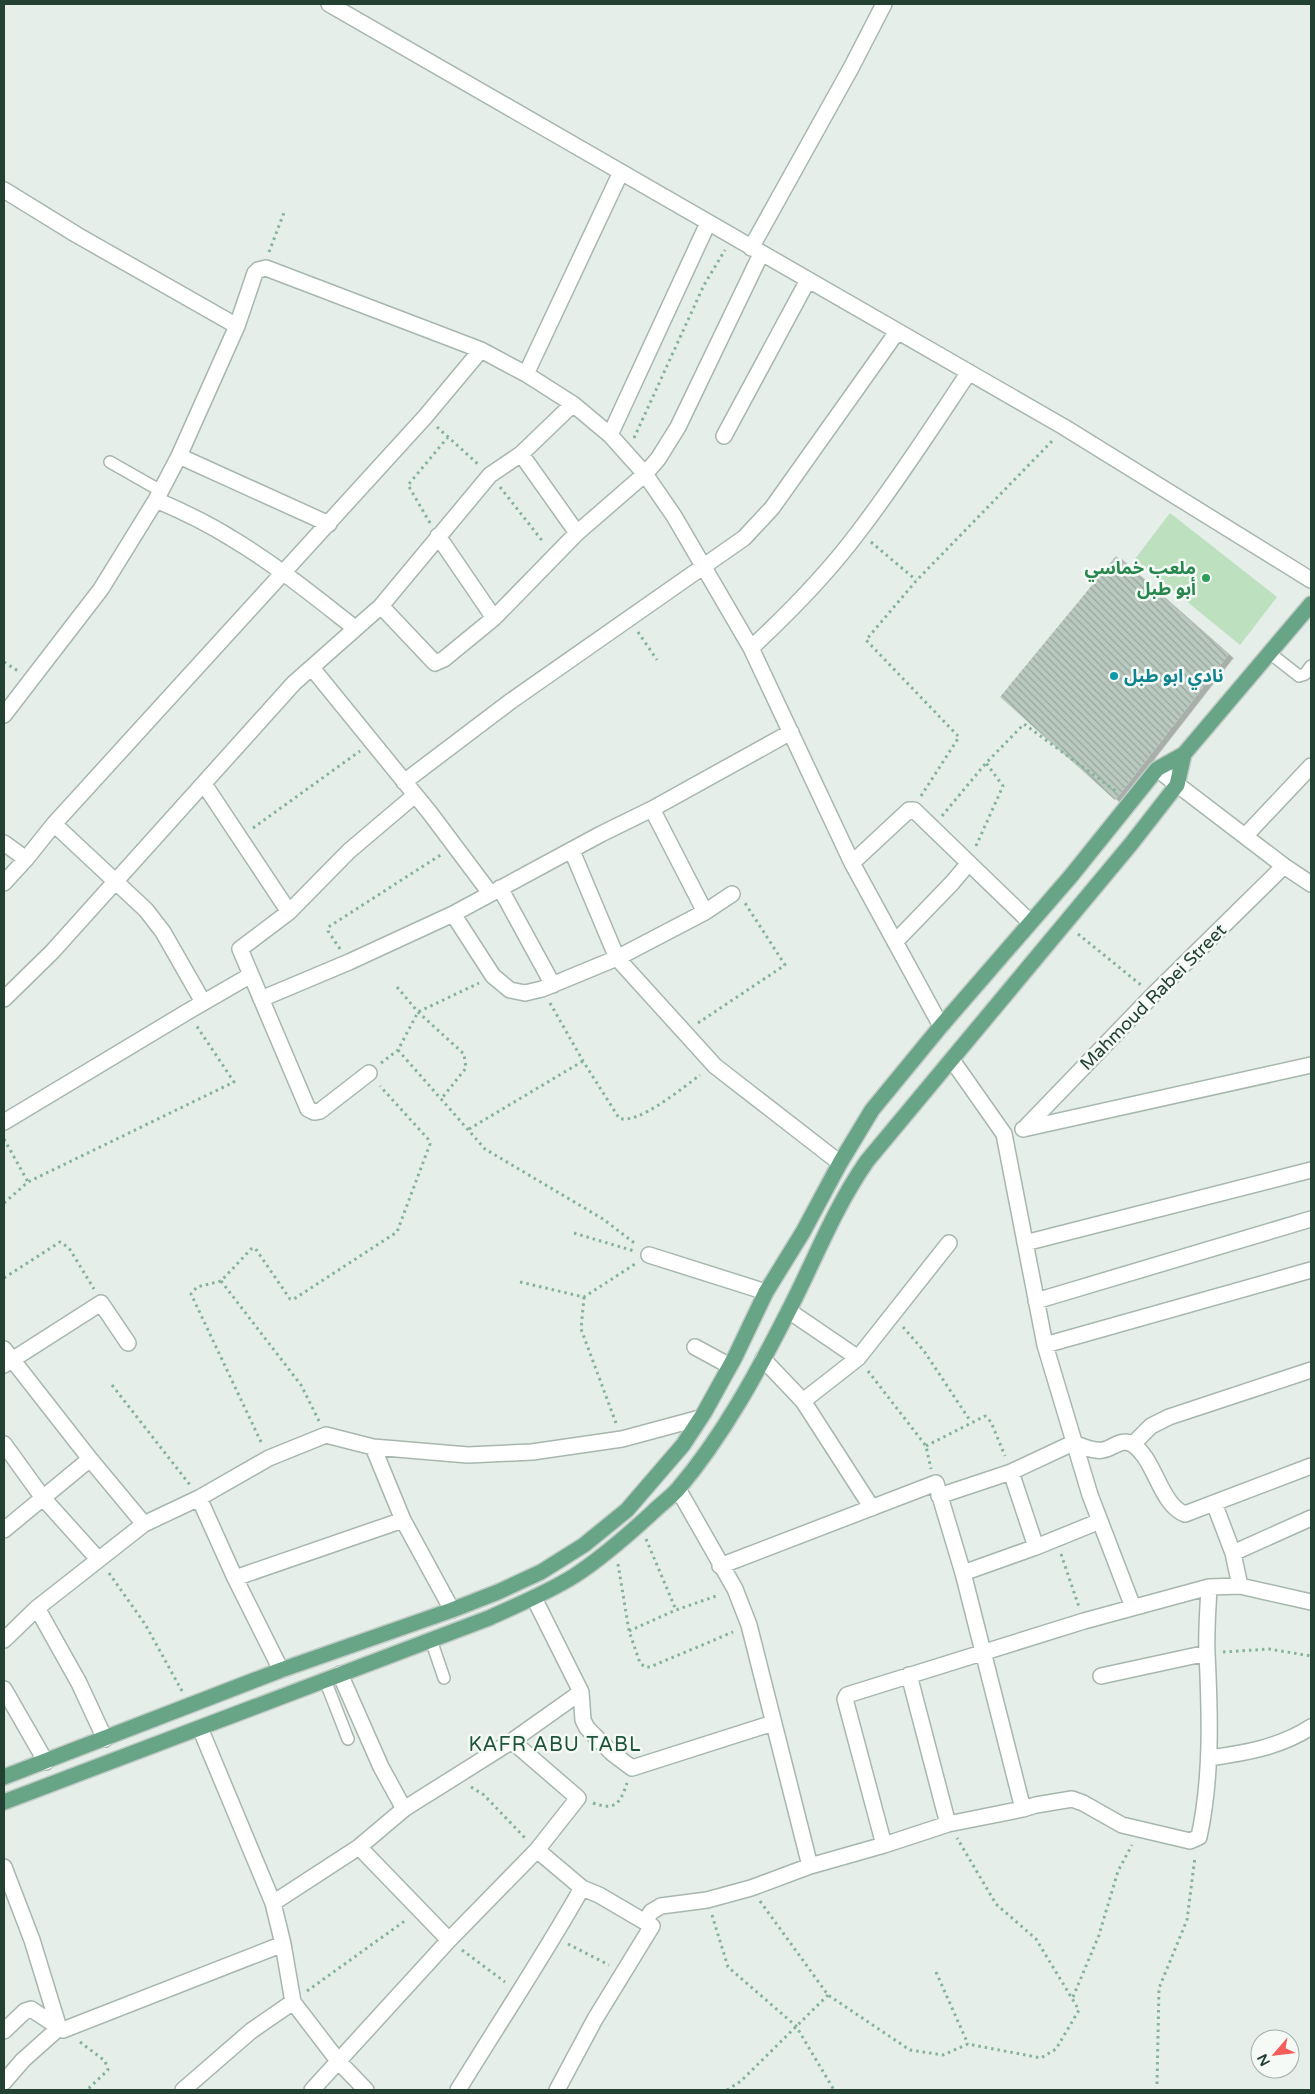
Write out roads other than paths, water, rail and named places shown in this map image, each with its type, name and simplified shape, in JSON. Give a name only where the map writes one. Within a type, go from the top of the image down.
[{"type":"main road","points":[[4,1777],[281,1670],[498,1592],[541,1572],[584,1546],[627,1510],[682,1445],[700,1418],[730,1366],[766,1292],[803,1232],[840,1163],[872,1110],[941,1026],[1071,876],[1157,769],[1184,754],[1271,654],[1311,604]]},
{"type":"main road","points":[[4,1802],[431,1640],[534,1598],[573,1577],[615,1546],[640,1524],[678,1489],[715,1438],[763,1359],[789,1311],[823,1236],[848,1188],[867,1161],[1131,844],[1177,785],[1184,754]]},
{"type":"street","points":[[328,4],[1064,427],[1311,580]]},
{"type":"street","points":[[380,606],[435,663],[444,659],[494,618],[577,533],[645,474],[678,427],[756,251],[884,4]]},
{"type":"street","points":[[526,374],[621,172]]},
{"type":"street","points":[[4,190],[77,235],[237,326]]},
{"type":"street","points":[[610,435],[708,223]]},
{"type":"street","points":[[4,716],[101,589],[159,496],[237,326],[255,273],[266,268],[481,350],[526,374],[573,404],[610,435],[645,474],[674,516],[751,648],[852,862],[941,1026]]},
{"type":"street","points":[[724,436],[808,280]]},
{"type":"street","points":[[404,782],[511,701],[744,538],[772,508],[897,332]]},
{"type":"street","points":[[4,883],[54,824],[284,574],[425,417],[481,350]]},
{"type":"street","points":[[751,648],[813,587],[860,532],[969,372]]},
{"type":"street","points":[[4,999],[52,952],[294,683],[380,606],[490,475],[521,454],[573,404]]},
{"type":"street","points":[[521,454],[577,533]]},
{"type":"street","points":[[179,456],[329,524]]},
{"type":"street","points":[[159,496],[232,538],[284,574],[355,628]]},
{"type":"street","points":[[438,536],[494,618]]},
{"type":"street","points":[[312,668],[373,742],[454,847],[495,891],[548,987]]},
{"type":"street","points":[[261,999],[349,962],[453,914],[572,851],[600,834],[652,809],[791,732]]},
{"type":"street","points":[[1246,835],[1311,766]]},
{"type":"street","points":[[1157,769],[1246,835],[1284,866],[1309,880]]},
{"type":"street","points":[[204,784],[290,912]]},
{"type":"street","points":[[369,1073],[320,1111],[310,1110],[240,949],[290,912],[350,851],[415,795]]},
{"type":"street","points":[[652,809],[705,912]]},
{"type":"street","points":[[852,862],[911,810],[914,810],[1030,922]]},
{"type":"street","points":[[54,824],[146,910],[163,932],[203,1002]]},
{"type":"street","points":[[4,844],[26,859]]},
{"type":"street","points":[[572,851],[618,958],[714,1066],[840,1163]]},
{"type":"street","points":[[895,942],[952,884],[968,864]]},
{"type":"street","name":"Mahmoud Rabei Street","points":[[1024,1128],[1153,995],[1284,866]]},
{"type":"street","points":[[453,914],[493,976],[510,990],[519,993],[534,992],[618,958],[705,912],[732,894]]},
{"type":"street","points":[[4,1122],[251,975]]},
{"type":"street","points":[[952,1060],[1004,1134],[1045,1345],[1073,1443],[1100,1521],[1133,1606]]},
{"type":"street","points":[[1004,1134],[1311,1065]]},
{"type":"street","points":[[1025,1244],[1311,1170]]},
{"type":"street","points":[[1036,1302],[1311,1219]]},
{"type":"street","points":[[803,1401],[858,1358],[949,1243]]},
{"type":"street","points":[[649,1255],[766,1292]]},
{"type":"street","points":[[1045,1345],[1311,1270]]},
{"type":"street","points":[[128,1343],[101,1303],[7,1358],[144,1524]]},
{"type":"street","points":[[789,1311],[858,1358]]},
{"type":"street","points":[[696,1347],[730,1366]]},
{"type":"street","points":[[763,1359],[803,1401],[872,1508]]},
{"type":"street","points":[[1133,1444],[1151,1426],[1169,1417],[1311,1370]]},
{"type":"street","points":[[4,1640],[37,1608],[144,1524],[199,1498],[269,1458],[326,1435],[374,1447],[468,1455],[532,1452],[622,1439],[700,1418]]},
{"type":"street","points":[[720,1566],[872,1508],[936,1489],[1011,1472],[1073,1443],[1098,1450],[1125,1442],[1133,1444],[1146,1460],[1179,1511],[1185,1514],[1311,1466]]},
{"type":"street","points":[[4,1444],[43,1498],[98,1559]]},
{"type":"street","points":[[374,1447],[403,1520],[452,1610]]},
{"type":"street","points":[[4,1530],[90,1460]]},
{"type":"street","points":[[1011,1472],[1036,1547]]},
{"type":"street","points":[[678,1489],[720,1566],[735,1589],[749,1625],[810,1866]]},
{"type":"street","points":[[936,1489],[963,1572],[1023,1809]]},
{"type":"street","points":[[199,1498],[235,1578],[281,1670]]},
{"type":"street","points":[[1214,1503],[1233,1553],[1240,1586]]},
{"type":"street","points":[[1233,1553],[1311,1518]]},
{"type":"street","points":[[235,1578],[403,1520]]},
{"type":"street","points":[[963,1572],[1036,1547],[1100,1521]]},
{"type":"street","points":[[884,1845],[845,1697],[1133,1606],[1209,1588],[1240,1586],[1311,1602]]},
{"type":"street","points":[[645,1922],[651,1912],[661,1906],[707,1900],[751,1888],[810,1866],[948,1824],[1023,1809],[1036,1804],[1072,1799],[1083,1803],[1122,1825],[1190,1841],[1197,1839],[1209,1758],[1209,1672],[1207,1652],[1209,1588]]},
{"type":"street","points":[[534,1598],[581,1692],[583,1720],[588,1728],[612,1753],[632,1768],[773,1723]]},
{"type":"street","points":[[37,1608],[79,1683],[105,1739]]},
{"type":"street","points":[[1101,1676],[1207,1652]]},
{"type":"street","points":[[340,1674],[381,1767],[404,1809]]},
{"type":"street","points":[[910,1675],[948,1824]]},
{"type":"street","points":[[4,1689],[46,1762]]},
{"type":"street","points":[[273,1903],[359,1847],[404,1809],[512,1740],[581,1692]]},
{"type":"street","points":[[1209,1758],[1256,1751],[1278,1744],[1311,1727]]},
{"type":"street","points":[[200,1728],[273,1903],[283,1944],[292,2002],[339,2062],[366,2090]]},
{"type":"street","points":[[312,2090],[449,1940],[537,1850],[578,1798],[512,1740]]},
{"type":"street","points":[[359,1847],[449,1940]]},
{"type":"street","points":[[537,1850],[582,1888],[599,1895],[651,1925],[652,1929],[624,1973],[556,2090]]},
{"type":"street","points":[[4,1867],[32,1940],[61,2029]]},
{"type":"street","points":[[458,2090],[582,1888]]},
{"type":"street","points":[[4,2082],[23,2060],[61,2029],[283,1944]]},
{"type":"street","points":[[182,2090],[251,2031],[292,2002]]},
{"type":"street","points":[[4,2031],[26,2011],[31,2009],[61,2029]]},
{"type":"lane","points":[[110,462],[159,496]]},
{"type":"lane","points":[[1271,654],[1300,676],[1305,674],[1311,666]]},
{"type":"lane","points":[[431,1640],[444,1678]]},
{"type":"lane","points":[[325,1680],[348,1739]]},
{"type":"place","name":"ملعب خماسي أبو طبل","points":[[1206,578]]},
{"type":"place","name":"نادي ابو طبل","points":[[1114,676]]},
{"type":"district","name":"KAFR ABU TABL","points":[[555,1744]]}]
